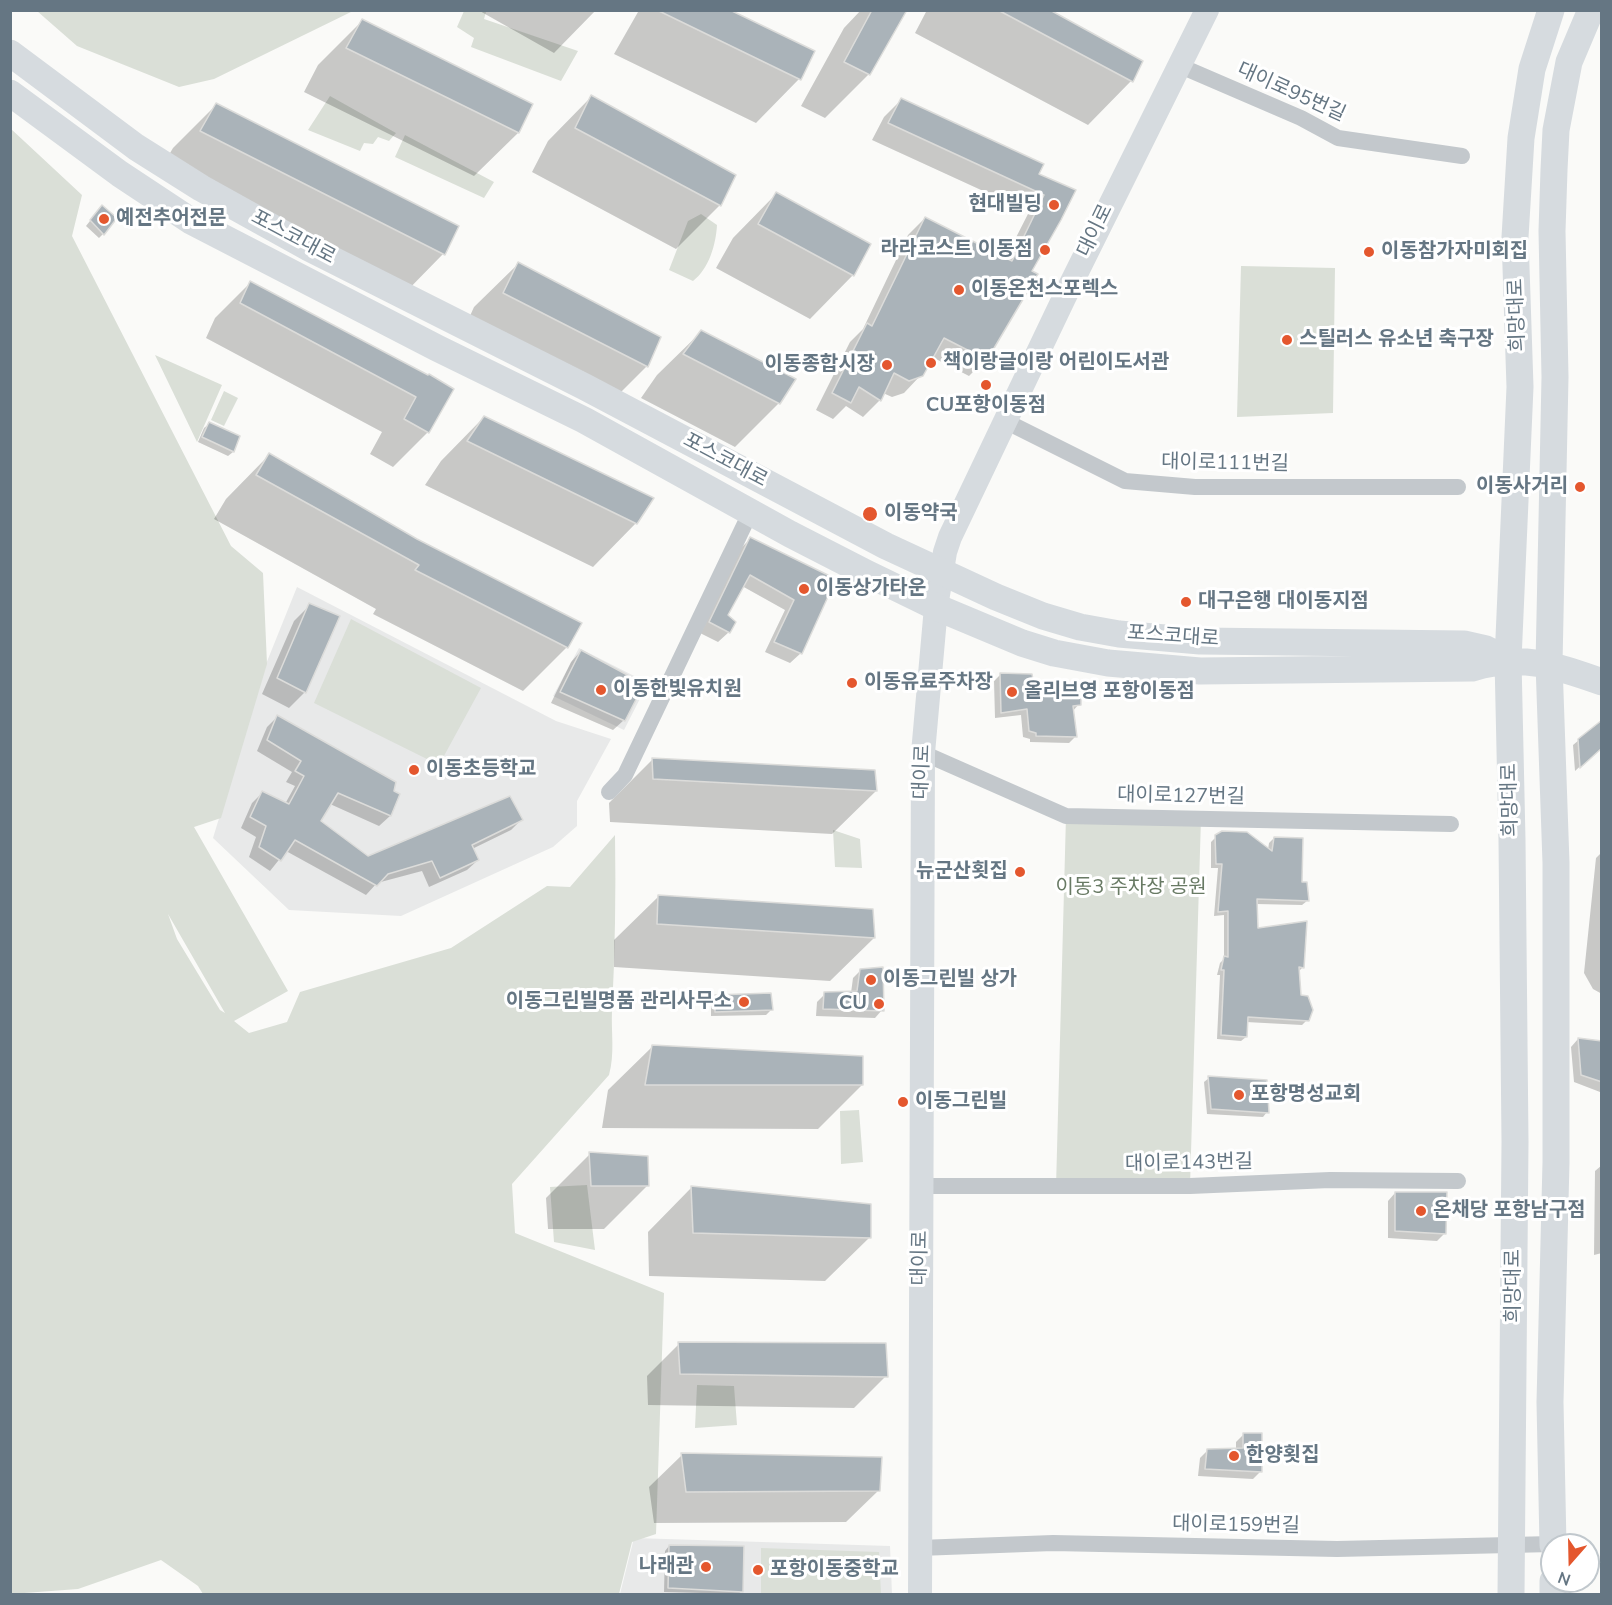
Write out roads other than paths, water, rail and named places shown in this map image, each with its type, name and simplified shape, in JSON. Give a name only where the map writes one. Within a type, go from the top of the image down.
[{"type":"main road","name":"희망대로","points":[[1511,1594],[1515,1119],[1508,660],[1520,387],[1515,237],[1521,138],[1532,69],[1551,10]]},
{"type":"main road","name":"희망대로","points":[[1553,1533],[1550,1429],[1556,1151],[1556,863],[1549,664],[1555,377],[1552,231],[1556,130],[1569,62],[1591,10]]},
{"type":"main road","name":"포스코대로","points":[[15,57],[136,147],[201,188],[309,248],[585,387],[886,546],[1043,616],[1080,627],[1119,634],[1200,641],[1464,644],[1486,649],[1508,660]]},
{"type":"main road","name":"포스코대로","points":[[10,93],[120,174],[191,221],[437,348],[585,420],[790,534],[936,607],[1022,643],[1054,653],[1143,667],[1233,671],[1472,668],[1508,660],[1549,664],[1602,682]]},
{"type":"main road","points":[[659,461],[660,442],[671,433]]},
{"type":"main road","points":[[1513,1427],[1550,1429]]},
{"type":"street","name":"대이로","points":[[920,1594],[923,753],[936,607],[945,552],[1005,421],[1207,10]]},
{"type":"street","name":"대이로95번길","points":[[1178,65],[1301,118],[1338,138],[1462,156]]},
{"type":"street","name":"대이로111번길","points":[[1005,421],[1125,482],[1195,487],[1458,487]]},
{"type":"street","name":"포스코대로","points":[[609,792],[625,774],[751,512]]},
{"type":"street","name":"대이로127번길","points":[[923,753],[1066,816],[1451,824]]},
{"type":"street","name":"대이로143번길","points":[[921,1186],[1190,1186],[1330,1180],[1458,1181]]},
{"type":"street","name":"대이로159번길","points":[[920,1548],[1053,1543],[1337,1549],[1540,1545]]},
{"type":"place","name":"현대빌딩","points":[[1054,205]]},
{"type":"place","name":"예전추어전문","points":[[104,219]]},
{"type":"place","name":"라라코스트 이동점","points":[[1045,250]]},
{"type":"place","name":"이동참가자미회집","points":[[1369,252]]},
{"type":"place","name":"이동온천스포렉스","points":[[959,290]]},
{"type":"place","name":"스틸러스 유소년 축구장","points":[[1287,340]]},
{"type":"place","name":"책이랑글이랑 어린이도서관","points":[[931,363]]},
{"type":"place","name":"이동종합시장","points":[[887,365]]},
{"type":"place","name":"CU포항이동점","points":[[986,385]]},
{"type":"place","name":"이동사거리","points":[[1580,487]]},
{"type":"place","name":"이동약국","points":[[870,514]]},
{"type":"place","name":"이동상가타운","points":[[804,589]]},
{"type":"place","name":"대구은행 대이동지점","points":[[1186,602]]},
{"type":"place","name":"이동유료주차장","points":[[852,683]]},
{"type":"place","name":"이동한빛유치원","points":[[601,690]]},
{"type":"place","name":"올리브영 포항이동점","points":[[1012,692]]},
{"type":"place","name":"이동초등학교","points":[[414,770]]},
{"type":"place","name":"뉴군산횟집","points":[[1020,872]]},
{"type":"place","name":"이동그린빌 상가","points":[[871,980]]},
{"type":"place","name":"이동그린빌명품 관리사무소","points":[[744,1002]]},
{"type":"place","name":"CU","points":[[879,1004]]},
{"type":"place","name":"포항명성교회","points":[[1239,1095]]},
{"type":"place","name":"이동그린빌","points":[[903,1102]]},
{"type":"place","name":"온채당 포항남구점","points":[[1421,1211]]},
{"type":"place","name":"한양횟집","points":[[1234,1456]]},
{"type":"place","name":"나래관","points":[[706,1567]]},
{"type":"place","name":"포항이동중학교","points":[[758,1570]]},
{"type":"park label","name":"이동3 주차장 공원","points":[[1131,888]]}]
